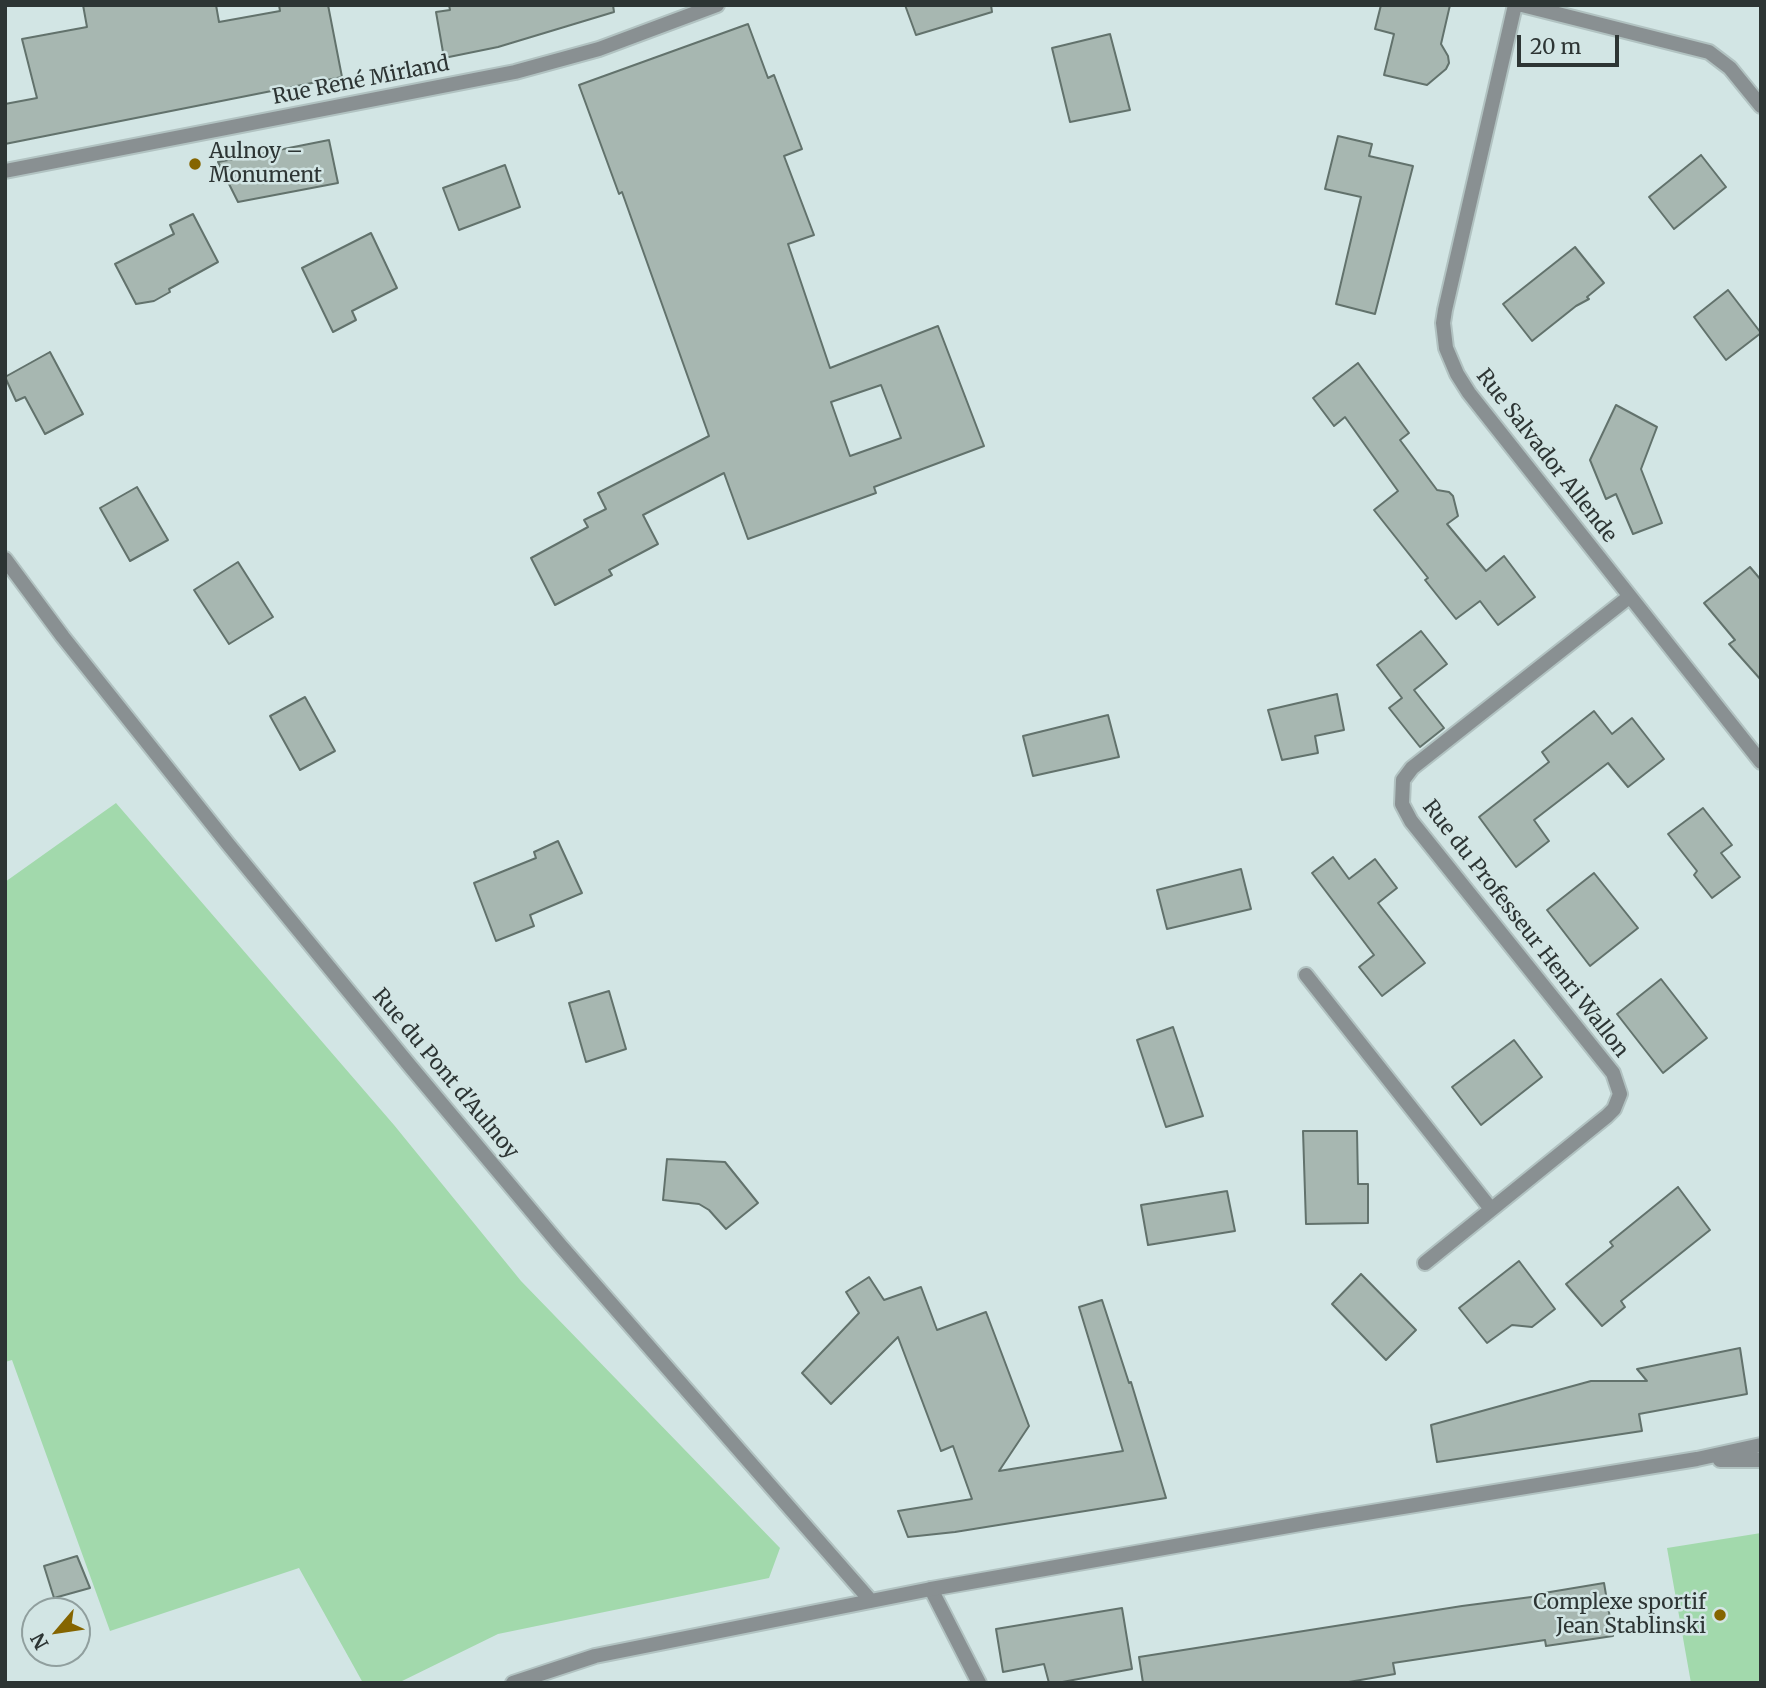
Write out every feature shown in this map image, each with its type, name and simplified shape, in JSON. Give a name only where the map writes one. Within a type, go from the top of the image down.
[{"type":"street","name":"Rue René Mirland","points":[[5,171],[515,72],[599,49],[717,5]]},
{"type":"street","name":"Rue Salvador Allende","points":[[1515,5],[1445,310],[1443,323],[1446,348],[1462,383],[1761,762]]},
{"type":"street","points":[[1521,5],[1709,52],[1724,62],[1761,106]]},
{"type":"street","name":"Rue du Pont d'Aulnoy","points":[[5,559],[63,637],[219,833],[403,1057],[586,1274],[871,1601]]},
{"type":"street","name":"Rue du Professeur Henri Wallon","points":[[1425,1263],[1608,1116],[1618,1101],[1619,1087],[1612,1073],[1411,821],[1402,804],[1401,787],[1406,774],[1412,768],[1629,597]]},
{"type":"street","points":[[1306,975],[1491,1209]]},
{"type":"street","points":[[513,1683],[595,1656],[931,1589],[1304,1523],[1698,1459],[1761,1445]]},
{"type":"street","points":[[1698,1459],[1761,1460]]},
{"type":"street","points":[[931,1589],[979,1683]]},
{"type":"green space","points":[[116,803],[394,1125],[521,1281],[780,1548],[769,1578],[498,1634],[398,1683],[363,1683],[299,1568],[110,1631],[12,1360],[5,1362],[5,882]]},
{"type":"green space","name":"Complexe sportif Jean Stablinski","points":[[1761,1533],[1761,1683],[1691,1683],[1667,1548]]},
{"type":"building","points":[[83,5],[216,5],[219,22],[280,11],[279,5],[328,5],[342,77],[5,144],[5,104],[37,98],[22,39],[87,27]]},
{"type":"building","points":[[449,5],[613,5],[614,12],[498,47],[444,58],[436,12],[450,10]]},
{"type":"building","points":[[905,5],[991,5],[992,12],[916,35]]},
{"type":"building","points":[[1381,5],[1450,5],[1441,44],[1449,63],[1446,69],[1427,85],[1384,75],[1394,34],[1375,29]]},
{"type":"building","points":[[748,24],[768,78],[774,75],[802,149],[784,156],[814,235],[788,244],[830,368],[938,326],[984,446],[874,487],[876,493],[748,539],[724,473],[643,515],[658,544],[609,570],[612,575],[555,605],[531,558],[588,527],[584,520],[606,509],[598,493],[709,436],[622,192],[619,194],[579,85]],"holes":[[[881,385],[901,438],[850,456],[831,402]]]},
{"type":"building","points":[[1110,34],[1130,110],[1070,122],[1052,48]]},
{"type":"building","points":[[1338,136],[1372,144],[1369,156],[1413,166],[1375,314],[1336,304],[1361,197],[1325,189]]},
{"type":"building","points":[[329,140],[338,183],[238,202],[218,162]]},
{"type":"building","points":[[1701,155],[1726,187],[1674,229],[1649,197]]},
{"type":"building","points":[[505,165],[520,207],[459,230],[443,188]]},
{"type":"building","points":[[193,214],[218,262],[169,289],[170,292],[154,301],[136,304],[115,264],[174,234],[170,225]]},
{"type":"building","points":[[371,233],[397,288],[352,311],[356,320],[333,332],[302,268]]},
{"type":"building","points":[[1575,247],[1604,283],[1587,297],[1589,299],[1532,341],[1503,304]]},
{"type":"building","points":[[1728,290],[1761,333],[1726,360],[1694,317]]},
{"type":"building","points":[[50,352],[83,414],[45,434],[25,397],[16,401],[5,377]]},
{"type":"building","points":[[1358,363],[1409,433],[1400,440],[1437,490],[1449,492],[1453,496],[1458,516],[1447,524],[1486,571],[1504,556],[1535,597],[1498,625],[1480,601],[1456,619],[1425,580],[1428,578],[1374,510],[1398,491],[1345,417],[1334,426],[1313,398]]},
{"type":"building","points":[[1616,405],[1657,427],[1641,469],[1662,523],[1633,534],[1616,494],[1606,499],[1590,460]]},
{"type":"building","points":[[137,487],[168,540],[130,561],[100,508]]},
{"type":"building","points":[[238,562],[273,617],[229,644],[194,590]]},
{"type":"building","points":[[1750,567],[1761,580],[1761,680],[1729,644],[1735,640],[1704,603]]},
{"type":"building","points":[[1421,631],[1447,664],[1414,690],[1444,728],[1420,747],[1389,708],[1402,698],[1377,665]]},
{"type":"building","points":[[1337,694],[1344,730],[1315,736],[1318,753],[1282,760],[1268,710]]},
{"type":"building","points":[[305,697],[335,751],[300,770],[270,716]]},
{"type":"building","points":[[1594,711],[1612,734],[1632,718],[1664,759],[1628,787],[1608,763],[1534,820],[1549,841],[1516,867],[1479,817],[1549,762],[1542,752]]},
{"type":"building","points":[[1108,715],[1119,757],[1033,776],[1023,736]]},
{"type":"building","points":[[1703,808],[1732,845],[1721,853],[1740,877],[1712,898],[1694,875],[1697,871],[1668,834]]},
{"type":"building","points":[[558,841],[582,893],[530,915],[534,926],[496,941],[474,883],[536,858],[534,852]]},
{"type":"building","points":[[1333,857],[1349,879],[1375,859],[1397,888],[1378,903],[1425,963],[1382,996],[1359,967],[1374,955],[1312,873]]},
{"type":"building","points":[[1241,869],[1251,909],[1167,929],[1157,890]]},
{"type":"building","points":[[1594,873],[1638,928],[1590,966],[1547,910]]},
{"type":"building","points":[[1661,979],[1707,1038],[1663,1073],[1617,1014]]},
{"type":"building","points":[[609,991],[626,1049],[586,1062],[569,1003]]},
{"type":"building","points":[[1173,1027],[1203,1116],[1166,1127],[1137,1040]]},
{"type":"building","points":[[1514,1040],[1542,1077],[1481,1125],[1452,1087]]},
{"type":"building","points":[[1303,1131],[1357,1131],[1358,1184],[1368,1184],[1368,1223],[1306,1224]]},
{"type":"building","points":[[667,1159],[725,1162],[758,1203],[726,1229],[709,1210],[699,1204],[663,1200]]},
{"type":"building","points":[[1678,1187],[1710,1230],[1621,1301],[1625,1307],[1602,1326],[1566,1284],[1613,1246],[1610,1242]]},
{"type":"building","points":[[1227,1191],[1235,1231],[1148,1245],[1141,1205]]},
{"type":"building","points":[[1519,1261],[1555,1309],[1532,1327],[1512,1325],[1487,1343],[1459,1308]]},
{"type":"building","points":[[1361,1274],[1416,1330],[1386,1360],[1332,1304]]},
{"type":"building","points":[[869,1277],[884,1300],[921,1287],[937,1330],[986,1312],[1029,1426],[999,1471],[1123,1451],[1079,1307],[1102,1300],[1129,1383],[1131,1382],[1166,1498],[908,1537],[898,1511],[972,1499],[953,1446],[941,1451],[898,1337],[831,1404],[802,1373],[859,1313],[846,1292]]},
{"type":"building","points":[[1740,1348],[1747,1394],[1639,1414],[1642,1431],[1437,1462],[1431,1425],[1591,1381],[1647,1381],[1637,1369]]},
{"type":"building","points":[[77,1556],[90,1588],[54,1597],[44,1566]]},
{"type":"building","points":[[1604,1583],[1613,1636],[1546,1646],[1545,1640],[1393,1663],[1395,1674],[1343,1683],[1143,1683],[1139,1657],[1539,1596],[1538,1594]]},
{"type":"building","points":[[1122,1608],[1132,1669],[1057,1683],[1049,1683],[1044,1664],[1003,1672],[996,1629]]},
{"type":"place","name":"Aulnoy – Monument","points":[[195,164]]},
{"type":"place","name":"Complexe sportif Jean Stablinski","points":[[1720,1615]]}]
